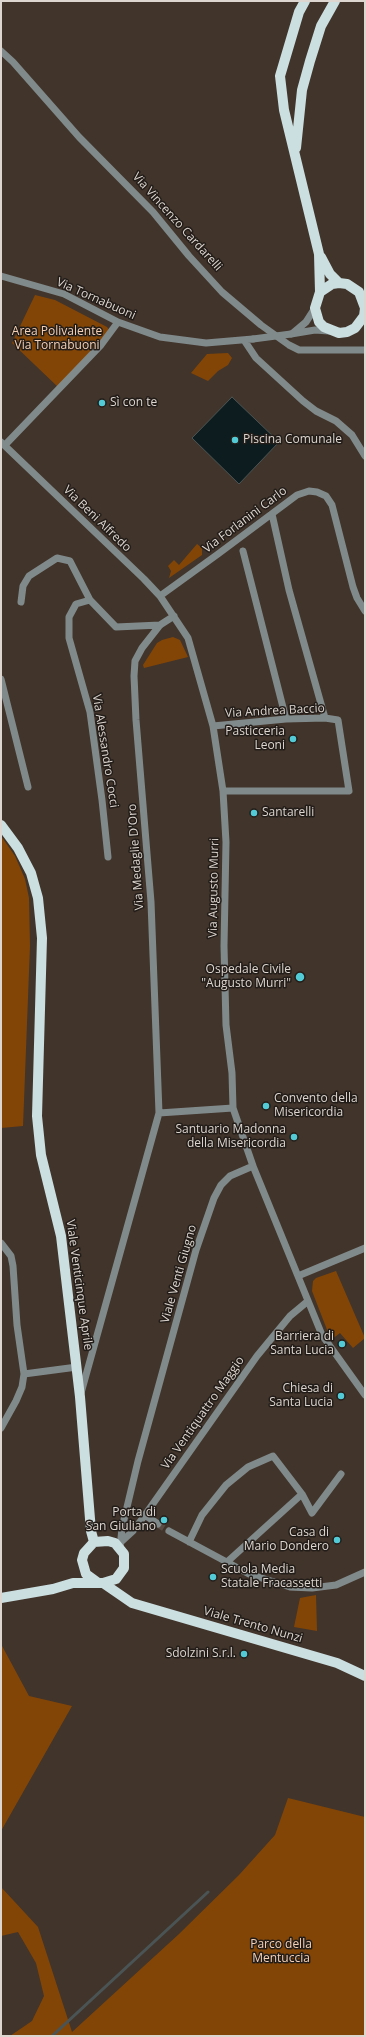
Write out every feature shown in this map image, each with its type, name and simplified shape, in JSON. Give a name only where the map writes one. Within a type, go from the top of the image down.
[{"type":"main road","points":[[305,1],[299,12],[280,76],[284,110],[319,254],[320,292],[315,308],[319,322],[330,331],[339,333],[360,327],[360,322],[365,308],[359,292],[347,284],[339,282],[330,274],[319,254]]},
{"type":"main road","points":[[295,154],[302,90],[321,26],[335,1]]},
{"type":"main road","points":[[320,292],[332,284],[339,282]]},
{"type":"main road","name":"Viale Venticinque Aprile","points":[[1,826],[18,848],[31,873],[38,898],[42,938],[37,1116],[41,1155],[61,1236],[77,1367],[91,1531],[94,1542]]},
{"type":"main road","points":[[1,1598],[52,1589],[73,1583],[100,1583],[116,1579],[124,1568],[124,1554],[121,1545],[108,1541],[94,1542],[84,1553],[83,1567],[86,1574],[100,1583]]},
{"type":"main road","points":[[73,1583],[83,1567]]},
{"type":"main road","points":[[116,1579],[132,1603]]},
{"type":"main road","name":"Viale Trento Nunzi","points":[[100,1583],[132,1603],[337,1663],[365,1676]]},
{"type":"street","name":"Via Vincenzo Cardarelli","points":[[1,51],[13,62],[79,137],[153,212],[189,256],[222,292],[262,325],[289,345],[299,350],[365,350]]},
{"type":"street","name":"Via Tornabuoni","points":[[1,276],[64,294],[118,322],[160,337],[206,343],[254,339],[314,330],[330,331]]},
{"type":"street","points":[[291,334],[306,322],[315,308]]},
{"type":"street","points":[[3,444],[55,393],[101,344],[118,322]]},
{"type":"street","points":[[244,340],[256,358],[302,401],[316,411],[336,421],[352,435],[365,456]]},
{"type":"street","name":"Via Beni Alfredo","points":[[3,444],[160,596],[174,616]]},
{"type":"street","name":"Via Forlanini Carlo","points":[[160,596],[303,492],[317,492],[326,496],[332,504],[357,598],[365,611]]},
{"type":"street","points":[[272,514],[289,590],[325,718]]},
{"type":"street","points":[[243,551],[286,720]]},
{"type":"street","points":[[21,602],[22,586],[29,576],[57,558],[70,561],[90,600],[116,627],[160,625]]},
{"type":"street","name":"Via Alessandro Cocci","points":[[90,600],[76,604],[70,617],[69,638],[90,712],[108,857]]},
{"type":"street","name":"Via Medaglie D'Oro","points":[[80,1397],[159,1113],[151,902],[136,720],[134,676],[135,661],[142,648],[160,625],[174,616]]},
{"type":"street","name":"Via Augusto Murri","points":[[174,616],[188,638],[213,726],[223,791],[226,842],[224,946],[226,1025],[232,1073],[233,1108],[253,1166]]},
{"type":"street","points":[[1,679],[28,787]]},
{"type":"street","name":"Via Andrea Baccio","points":[[213,726],[325,718],[338,720],[349,791],[223,791]]},
{"type":"street","points":[[159,1113],[233,1108]]},
{"type":"street","points":[[253,1166],[322,1335],[365,1395]]},
{"type":"street","name":"Viale Venti Giugno","points":[[121,1545],[122,1528],[138,1461],[196,1247],[214,1198],[222,1185],[230,1176],[253,1166]]},
{"type":"street","points":[[1,1243],[11,1256],[13,1266],[17,1325],[24,1374],[22,1387],[1,1428]]},
{"type":"street","points":[[298,1276],[365,1248]]},
{"type":"street","name":"Via Ventiquattro Maggio","points":[[121,1545],[145,1516],[257,1356],[290,1316],[308,1301]]},
{"type":"street","points":[[24,1374],[77,1367]]},
{"type":"street","points":[[189,1542],[202,1515],[226,1485],[248,1467],[273,1456],[302,1494],[312,1513],[341,1474]]},
{"type":"street","points":[[227,1562],[302,1494]]},
{"type":"street","points":[[145,1516],[158,1524]]},
{"type":"street","points":[[170,1531],[249,1574],[290,1587],[312,1588],[336,1585],[365,1572]]},
{"type":"green space","name":"Area Polivalente Via Tornabuoni","points":[[35,295],[55,300],[107,327],[109,330],[109,333],[59,388],[12,343]]},
{"type":"green space","points":[[228,353],[232,358],[228,365],[218,371],[208,381],[191,373],[207,354]]},
{"type":"green space","points":[[197,544],[202,548],[202,555],[169,578],[171,571],[168,566],[174,560],[179,565]]},
{"type":"green space","points":[[173,637],[180,640],[188,657],[144,668],[143,665],[157,643]]},
{"type":"green space","points":[[1,836],[15,856],[25,879],[29,898],[30,946],[23,1126],[1,1128]]},
{"type":"green space","points":[[336,1271],[365,1338],[353,1348],[340,1333],[331,1340],[312,1291],[313,1281],[316,1278]]},
{"type":"green space","points":[[316,1595],[317,1631],[294,1627],[300,1598]]},
{"type":"green space","points":[[1,1644],[29,1696],[72,1706],[1,1831]]},
{"type":"green space","name":"Parco della Mentuccia","points":[[288,1798],[365,1817],[365,2036],[10,2036],[32,2021],[44,1996],[36,1963],[18,1932],[1,1936],[1,1887],[38,1927],[72,2032],[179,1934],[239,1875],[275,1835]]},
{"type":"shaded area","name":"Piscina Comunale","points":[[232,397],[279,442],[239,484],[192,438]]},
{"type":"waterway","points":[[52,2036],[208,1892]]},
{"type":"tunnel","points":[[158,1524],[169,1531]]},
{"type":"place","name":"Sì con te","points":[[102,403]]},
{"type":"place","name":"Piscina Comunale","points":[[235,440]]},
{"type":"place","name":"Pasticceria Leoni","points":[[293,739]]},
{"type":"place","name":"Santarelli","points":[[254,813]]},
{"type":"place","name":"Ospedale Civile \"Augusto Murri\"","points":[[300,977]]},
{"type":"place","name":"Convento della Misericordia","points":[[266,1106]]},
{"type":"place","name":"Santuario Madonna della Misericordia","points":[[294,1137]]},
{"type":"place","name":"Barriera di Santa Lucia","points":[[342,1344]]},
{"type":"place","name":"Chiesa di Santa Lucia","points":[[341,1396]]},
{"type":"place","name":"Porta di San Giuliano","points":[[164,1520]]},
{"type":"place","name":"Casa di Mario Dondero","points":[[337,1540]]},
{"type":"place","name":"Scuola Media Statale Fracassetti","points":[[213,1577]]},
{"type":"place","name":"Sdolzini S.r.l.","points":[[244,1654]]}]
